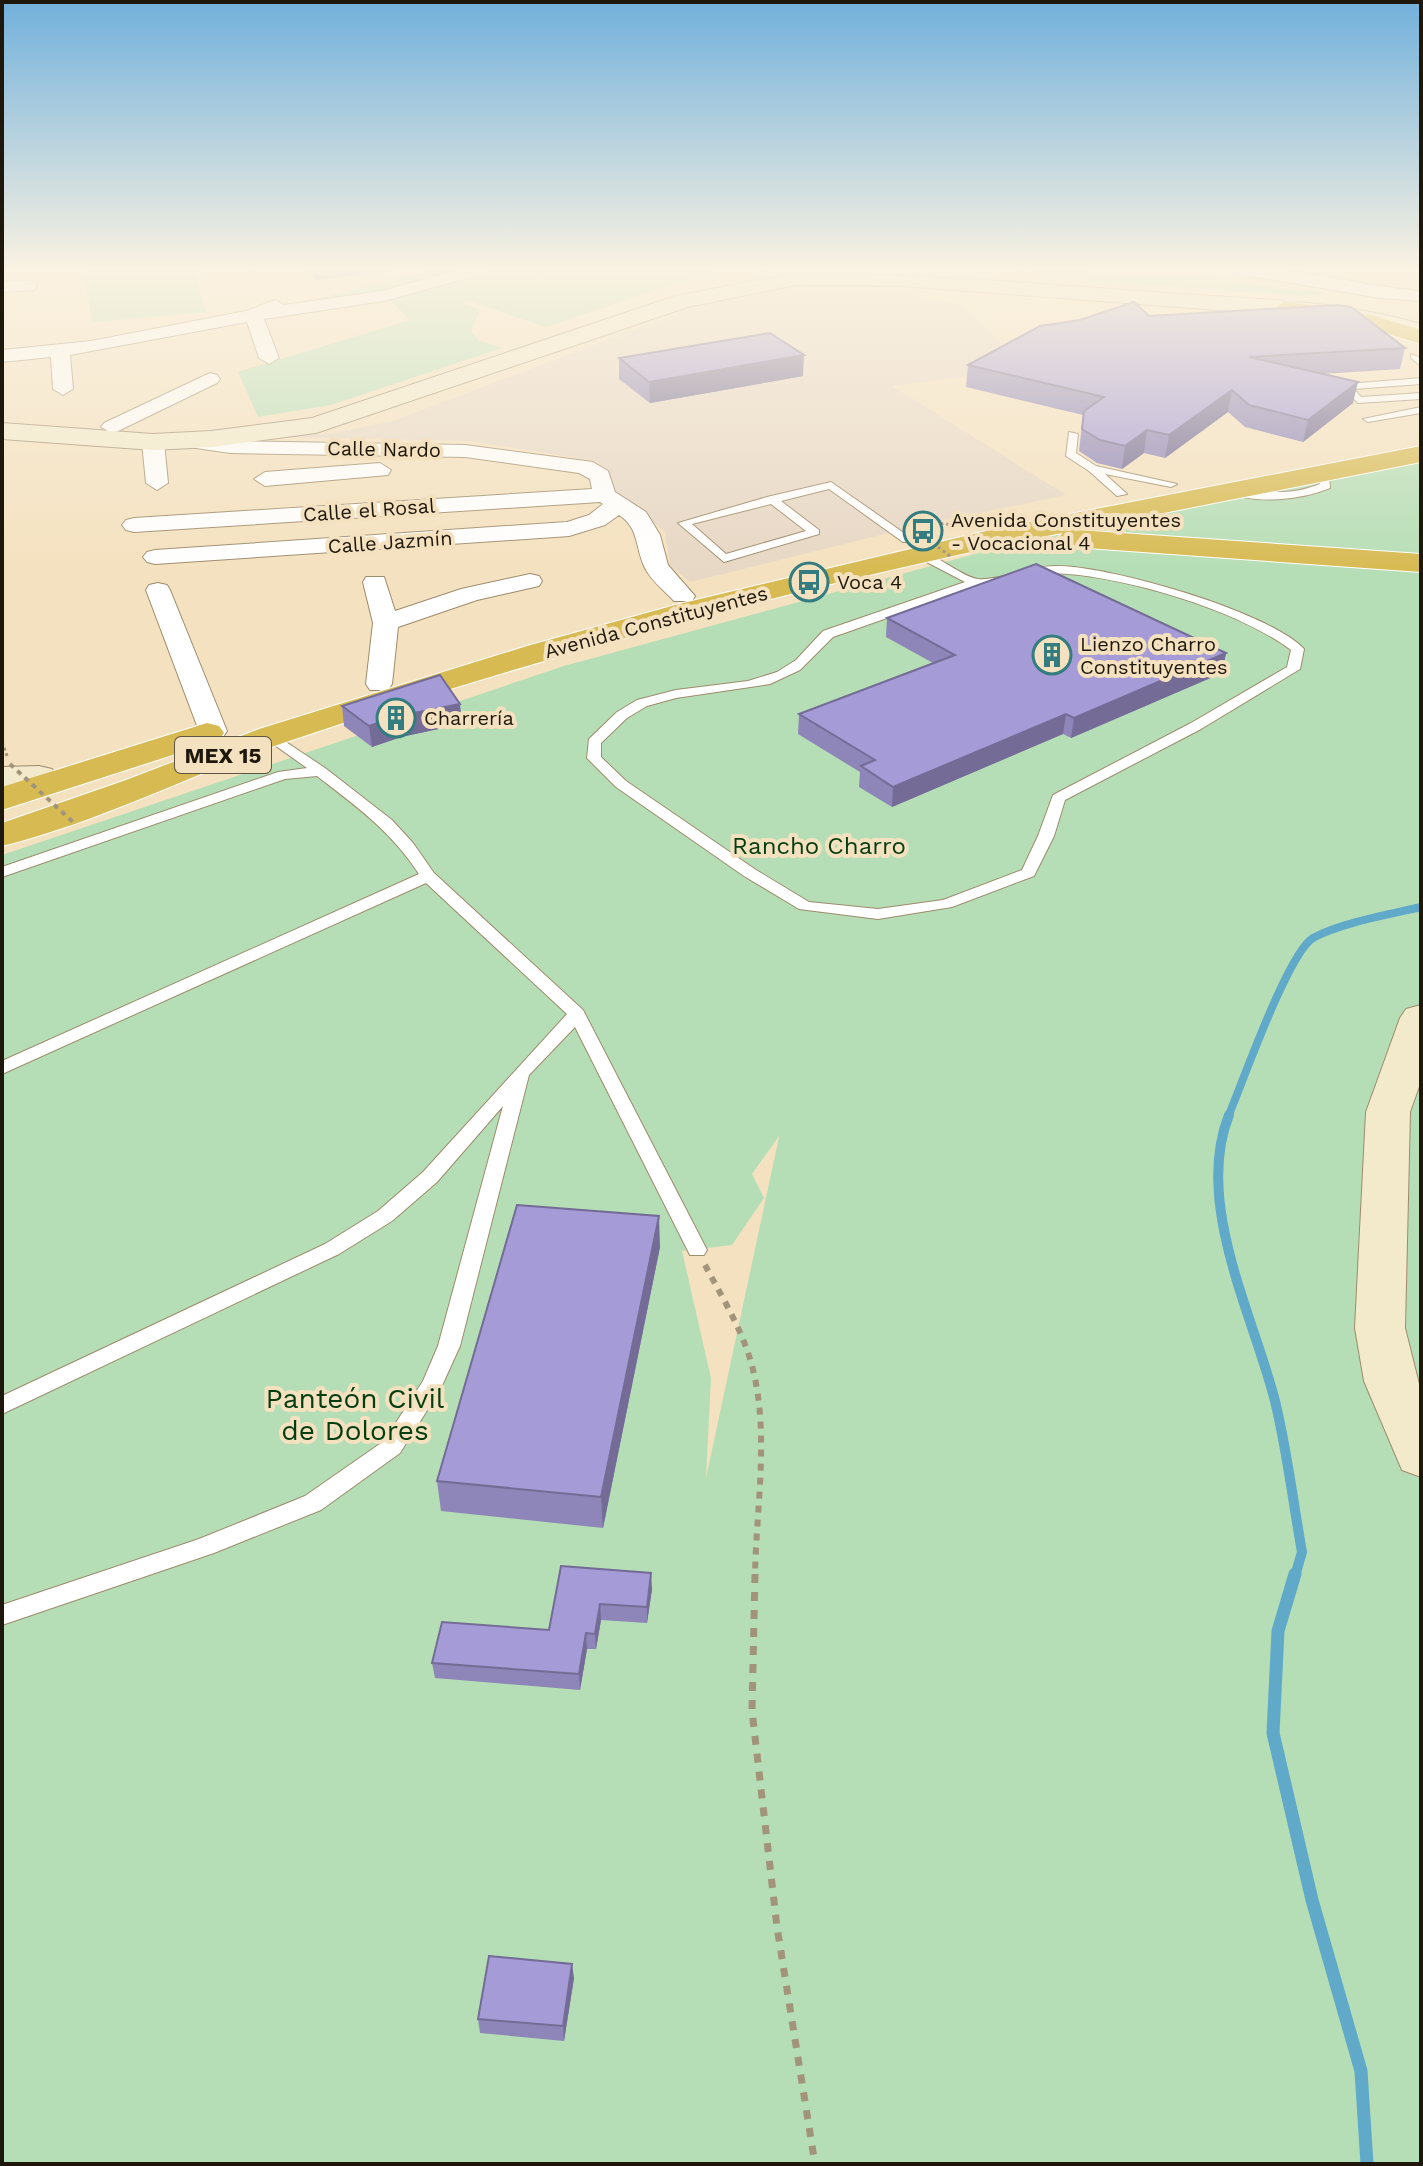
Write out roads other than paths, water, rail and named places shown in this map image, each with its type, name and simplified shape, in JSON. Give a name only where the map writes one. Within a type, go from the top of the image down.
[{"type":"highway","name":"Avenida Constituyentes","points":[[2,835],[139,788],[271,736],[447,681],[923,545],[1121,494],[1421,435]]},
{"type":"highway","name":"Avenida Constituyentes","points":[[2,799],[213,731],[683,596],[923,545],[1003,536],[1421,454]]},
{"type":"highway","points":[[1003,536],[1421,563]]},
{"type":"highway","points":[[2,816],[260,730],[447,681]]},
{"type":"highway","points":[[13,776],[157,748]]},
{"type":"street","points":[[61,370],[63,389]]},
{"type":"street","points":[[23,429],[111,427],[202,430],[299,417],[459,370]]},
{"type":"street","points":[[2,419],[23,429],[153,442],[280,431],[329,422],[469,370]]},
{"type":"street","points":[[111,427],[210,379]]},
{"type":"street","name":"Calle Nardo","points":[[183,441],[230,447],[443,450],[529,458],[585,467],[600,476],[611,500]]},
{"type":"street","points":[[153,442],[157,483]]},
{"type":"street","points":[[265,479],[529,458]]},
{"type":"street","points":[[611,500],[638,517],[648,535],[656,567],[683,596]]},
{"type":"street","name":"Calle el Rosal","points":[[156,572],[139,517],[611,500]]},
{"type":"street","name":"Calle Jazmín","points":[[156,572],[569,529],[597,520],[611,500]]},
{"type":"street","points":[[470,563],[470,594]]},
{"type":"street","points":[[156,572],[213,731]]},
{"type":"street","points":[[386,623],[470,594],[530,581]]},
{"type":"street","points":[[375,582],[386,623],[379,684]]},
{"type":"street","points":[[1421,1018],[1388,1112],[1380,1328],[1390,1381],[1421,1455]]},
{"type":"lane","points":[[1421,381],[1347,387],[1358,400],[1421,396]]},
{"type":"lane","points":[[1368,419],[1421,410]]},
{"type":"lane","points":[[1073,434],[1070,454],[1121,494]]},
{"type":"lane","points":[[1093,469],[1171,484]]},
{"type":"lane","points":[[771,499],[815,532],[724,558],[684,523],[771,499],[831,485],[975,583],[1052,569],[1081,570],[1193,598],[1279,635],[1298,649],[1293,669],[1196,726],[1058,798],[1046,836],[1028,873],[946,904],[878,914],[805,906],[750,873],[621,784],[594,758],[594,742],[641,703],[782,675],[804,662],[811,650],[828,634],[975,583]]},
{"type":"lane","points":[[271,736],[387,823],[408,846],[428,876],[577,1014],[697,1250]]},
{"type":"lane","points":[[2,872],[283,775],[320,771]]},
{"type":"lane","points":[[2,1068],[428,876]]},
{"type":"lane","points":[[2,1406],[332,1249],[385,1216],[430,1177],[479,1126],[521,1073],[577,1014]]},
{"type":"lane","points":[[2,1615],[206,1546],[313,1503],[392,1447],[432,1384],[449,1346],[521,1073]]},
{"type":"waterway","points":[[1228,1117],[1279,993],[1291,968],[1313,938],[1337,928],[1421,907]]},
{"type":"waterway","points":[[1229,1115],[1220,1149],[1218,1184],[1222,1221],[1279,1420],[1302,1552],[1295,1576]]},
{"type":"waterway","points":[[1295,1574],[1278,1631],[1273,1733],[1312,1900],[1361,2071],[1367,2164]]},
{"type":"place","name":"Avenida Constituyentes - Vocacional 4","points":[[923,531]]},
{"type":"place","name":"Voca 4","points":[[809,582]]},
{"type":"place","name":"Lienzo Charro Constituyentes","points":[[1052,655]]},
{"type":"place","name":"Charrería","points":[[396,718]]},
{"type":"park label","name":"Rancho Charro","points":[[819,846]]},
{"type":"park label","name":"Panteón Civil de Dolores","points":[[355,1414]]}]
